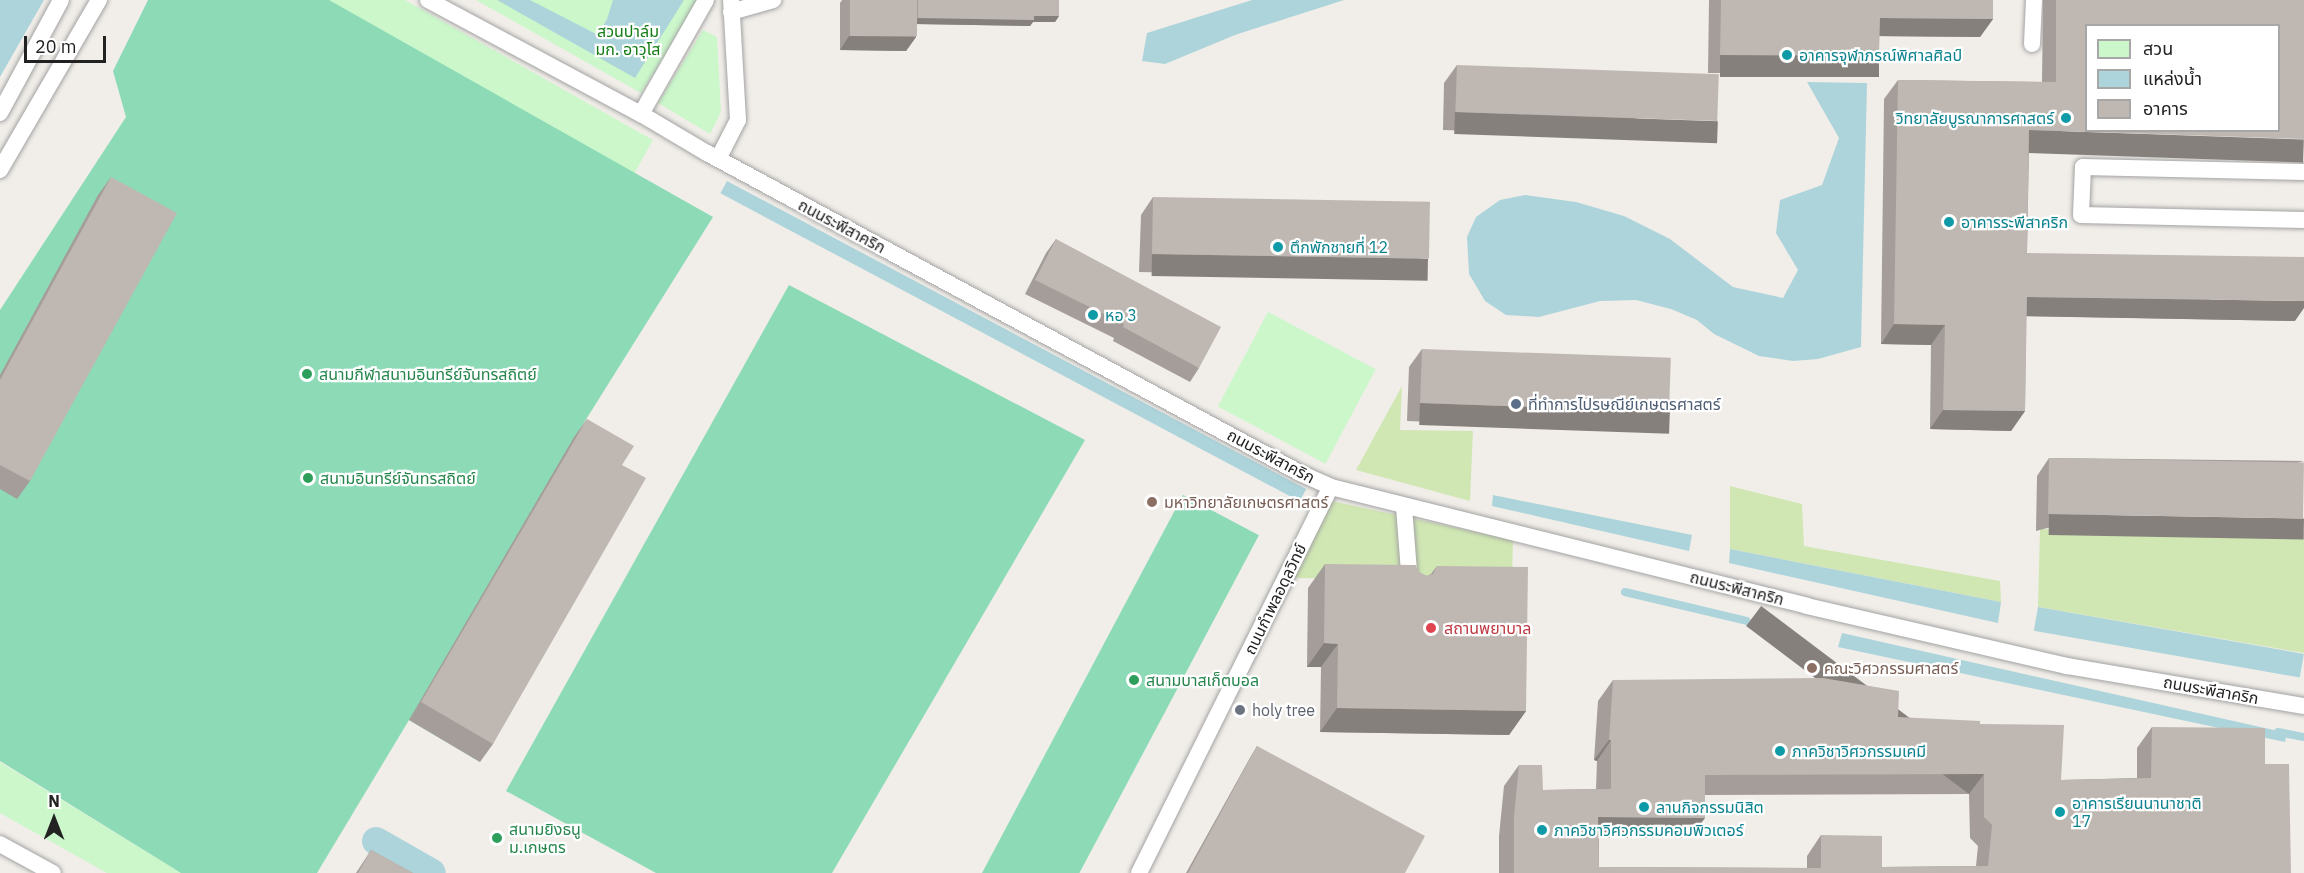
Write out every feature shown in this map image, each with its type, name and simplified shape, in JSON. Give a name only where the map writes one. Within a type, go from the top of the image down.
[{"type":"lane","points":[[0,113],[62,0]]},
{"type":"lane","points":[[0,170],[99,0]]},
{"type":"lane","name":"ถนนระพีสาคริก","points":[[428,0],[1300,473],[1331,487],[1404,507],[2067,666],[2304,706]]},
{"type":"lane","points":[[641,114],[706,0]]},
{"type":"lane","points":[[718,159],[738,120],[731,6],[773,0]]},
{"type":"lane","points":[[2032,44],[2034,0]]},
{"type":"lane","points":[[2304,172],[2083,167],[2080,215],[2304,220]]},
{"type":"lane","name":"ถนนกำพลอดุลวิทย์","points":[[1139,873],[1331,487]]},
{"type":"lane","points":[[1404,507],[1410,589]]},
{"type":"lane","points":[[0,844],[53,873]]},
{"type":"green space","name":"สนามกีฬาสนามอินทรีย์จันทรสถิตย์","points":[[148,0],[329,0],[713,217],[575,437],[480,762],[409,720],[317,873],[181,873],[0,761],[0,310],[126,117],[113,71]]},
{"type":"green space","points":[[328,0],[405,0],[653,140],[634,174]]},
{"type":"green space","name":"สวนปาล์ม มก. อาวุโส","points":[[476,0],[701,0],[641,93]]},
{"type":"green space","points":[[703,30],[717,37],[721,112],[710,134],[658,103]]},
{"type":"green space","points":[[789,285],[1085,440],[832,873],[656,873],[506,791]]},
{"type":"green space","points":[[1268,312],[1376,369],[1325,464],[1218,406]]},
{"type":"green space","points":[[1402,386],[1400,430],[1473,431],[1470,501],[1356,470]]},
{"type":"green space","points":[[1730,486],[1802,504],[1804,546],[2000,581],[2001,602],[1730,549]]},
{"type":"green space","points":[[1183,495],[1259,535],[1079,873],[982,873]]},
{"type":"green space","points":[[1327,500],[1513,540],[1512,580],[1291,578]]},
{"type":"green space","points":[[2040,529],[2304,533],[2304,653],[2038,607]]},
{"type":"green space","points":[[0,762],[181,873],[107,873],[0,813]]},
{"type":"water","points":[[0,0],[44,0],[0,77]]},
{"type":"water","points":[[497,0],[530,0],[598,35],[607,19],[613,0],[684,0],[635,78]]},
{"type":"water","points":[[1252,0],[1344,0],[1235,35],[1165,64],[1142,61],[1147,33]]},
{"type":"water","points":[[1807,82],[1867,83],[1861,347],[1818,359],[1793,361],[1759,356],[1714,334],[1697,320],[1671,309],[1636,300],[1600,301],[1539,317],[1506,315],[1485,301],[1469,274],[1467,237],[1476,217],[1500,200],[1525,195],[1576,202],[1624,216],[1670,239],[1733,287],[1783,298],[1798,270],[1776,233],[1780,200],[1822,185],[1839,138]]},
{"type":"water","points":[[727,181],[1306,489],[1300,501],[720,193]]},
{"type":"water","points":[[1493,495],[1692,535],[1689,551],[1492,506]]},
{"type":"water","points":[[1730,549],[2001,602],[1998,623],[1729,563]]},
{"type":"water","points":[[2038,607],[2304,654],[2300,678],[2034,631]]},
{"type":"water","points":[[1842,633],[2287,733],[2285,742],[1838,647]]},
{"type":"building","points":[[850,0],[917,0],[917,36],[850,36]]},
{"type":"building","points":[[918,0],[1059,0],[1059,16],[1034,16],[1034,20],[918,18]]},
{"type":"building","name":"อาคารจุฬาภรณ์พิศาลศิลป์","points":[[1721,0],[1993,0],[1993,19],[1880,18],[1879,56],[1720,55]]},
{"type":"building","points":[[2056,0],[2304,0],[2304,139],[2090,132],[2280,132],[2280,24],[2085,24],[2085,132],[2029,130],[2027,253],[2304,257],[2304,301],[2027,297],[2025,411],[1943,410],[1945,325],[1894,324],[1898,80],[2056,82]]},
{"type":"building","points":[[1457,65],[1719,74],[1717,121],[1455,112]]},
{"type":"building","points":[[111,177],[177,213],[30,481],[0,465],[0,380]]},
{"type":"building","name":"ตึกพักชายที่ 12","points":[[1153,197],[1430,202],[1429,259],[1152,254]]},
{"type":"building","points":[[1056,239],[1221,327],[1199,368],[1123,327],[1124,324],[1035,280]]},
{"type":"building","points":[[1422,349],[1671,358],[1669,412],[1420,403]]},
{"type":"building","points":[[587,419],[634,446],[622,465],[646,478],[493,744],[421,702]]},
{"type":"building","points":[[2049,458],[2304,462],[2303,518],[2048,514]]},
{"type":"building","points":[[1325,564],[1416,565],[1418,572],[1427,576],[1433,574],[1437,566],[1528,567],[1526,711],[1337,708],[1338,644],[1324,643]]},
{"type":"building","points":[[1823,678],[1899,691],[1898,717],[1980,721],[1980,724],[2064,725],[2061,780],[2151,778],[2152,727],[2265,728],[2265,764],[2289,764],[2291,873],[1514,873],[1514,816],[1519,765],[1542,765],[1543,790],[1611,789],[1611,740],[1609,740],[1613,680]],"holes":[[[1984,774],[1984,817],[1992,825],[1988,866],[1882,867],[1882,836],[1821,835],[1821,868],[1599,867],[1598,817],[1705,818],[1705,775]]]},
{"type":"building","points":[[1257,746],[1425,836],[1405,873],[1188,873]]},
{"type":"building","points":[[371,850],[413,873],[358,873]]},
{"type":"waterway","points":[[1625,592],[1747,621]]},
{"type":"waterway","points":[[2278,732],[2304,737]]},
{"type":"waterway","points":[[376,841],[432,873]]},
{"type":"place","name":"อาคารจุฬาภรณ์พิศาลศิลป์","points":[[1787,55]]},
{"type":"place","name":"วิทยาลัยบูรณาการศาสตร์","points":[[2066,118]]},
{"type":"place","name":"อาคารระพีสาคริก","points":[[1949,222]]},
{"type":"place","name":"ตึกพักชายที่ 12","points":[[1278,247]]},
{"type":"place","name":"หอ 3","points":[[1093,315]]},
{"type":"place","name":"สนามกีฬาสนามอินทรีย์จันทรสถิตย์","points":[[307,374]]},
{"type":"place","name":"ที่ทำการไปรษณีย์เกษตรศาสตร์","points":[[1516,404]]},
{"type":"place","name":"สนามอินทรีย์จันทรสถิตย์","points":[[308,478]]},
{"type":"place","name":"มหาวิทยาลัยเกษตรศาสตร์","points":[[1152,502]]},
{"type":"place","name":"สถานพยาบาล","points":[[1431,628]]},
{"type":"place","name":"คณะวิศวกรรมศาสตร์","points":[[1812,668]]},
{"type":"place","name":"สนามบาสเก็ตบอล","points":[[1134,680]]},
{"type":"place","name":"holy tree","points":[[1240,710]]},
{"type":"place","name":"ภาควิชาวิศวกรรมเคมี","points":[[1780,751]]},
{"type":"place","name":"ลานกิจกรรมนิสิต","points":[[1644,807]]},
{"type":"place","name":"อาคารเรียนนานาชาติ 17","points":[[2060,812]]},
{"type":"place","name":"ภาควิชาวิศวกรรมคอมพิวเตอร์","points":[[1542,830]]},
{"type":"place","name":"สนามยิงธนู ม.เกษตร","points":[[497,838]]}]
